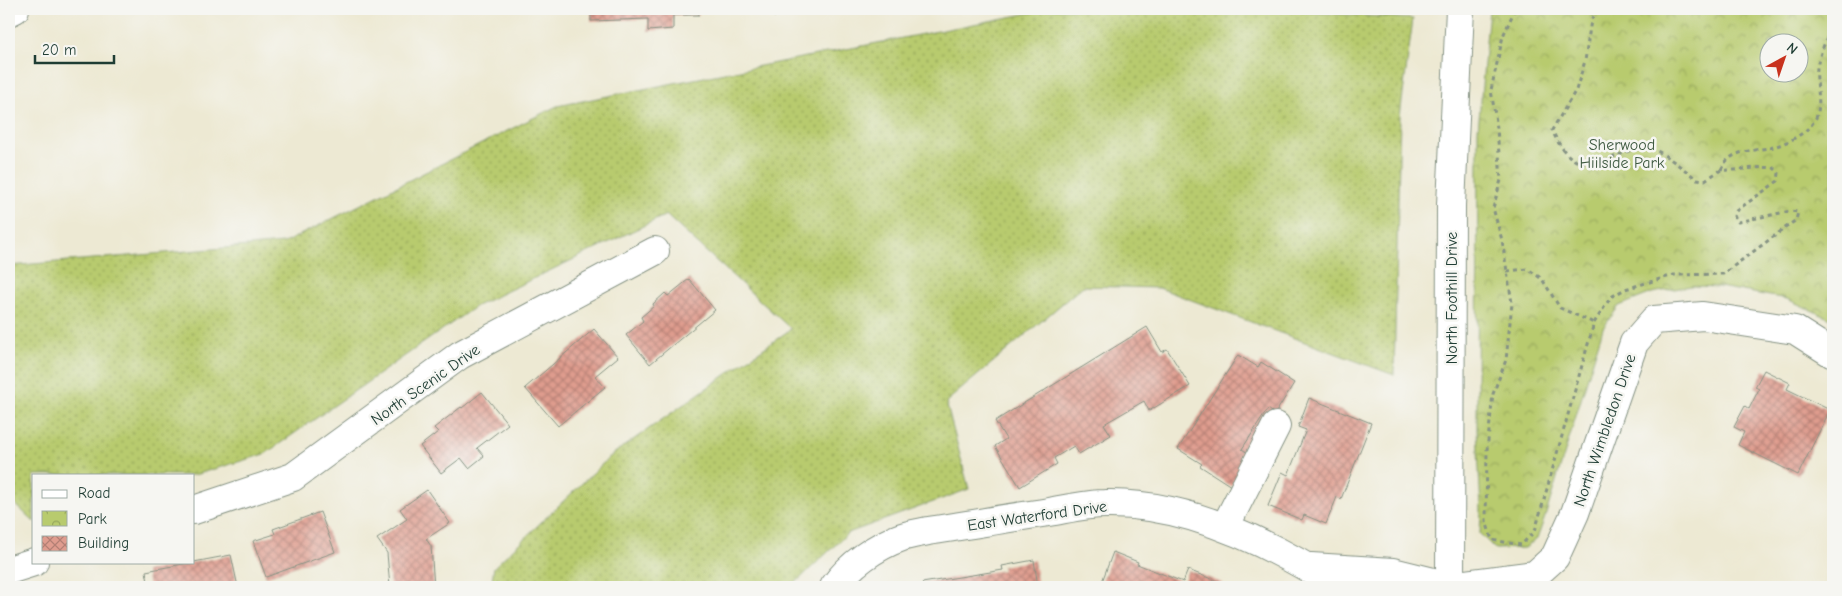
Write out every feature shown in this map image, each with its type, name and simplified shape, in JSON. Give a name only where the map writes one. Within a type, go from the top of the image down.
[{"type":"street","points":[[9,12],[15,9]]},
{"type":"street","name":"North Foothill Drive","points":[[1447,587],[1451,205],[1460,9]]},
{"type":"street","name":"North Scenic Drive","points":[[195,510],[293,477],[460,355],[655,251]]},
{"type":"street","name":"North Wimbledon Drive","points":[[1447,587],[1535,575],[1555,557],[1575,512],[1634,343],[1654,320],[1703,316],[1795,330],[1833,354]]},
{"type":"street","points":[[1225,527],[1276,426]]},
{"type":"street","name":"East Waterford Drive","points":[[834,587],[839,579],[869,553],[901,537],[928,531],[1104,504],[1139,505],[1187,515],[1225,527],[1306,566],[1338,587]]},
{"type":"street","points":[[9,570],[32,563]]},
{"type":"street","name":"East Waterford Drive","points":[[1306,566],[1341,570],[1393,572],[1447,587]]},
{"type":"path","points":[[1515,9],[1503,36],[1490,90],[1497,128],[1501,180],[1493,208],[1502,240],[1512,303],[1506,360],[1493,394],[1487,450],[1486,521],[1492,540],[1522,545],[1535,531],[1594,323],[1611,297],[1625,289],[1674,275],[1723,274],[1796,220],[1798,212],[1790,211],[1738,222],[1734,216],[1736,210],[1778,181],[1779,173],[1774,168],[1721,170],[1705,180],[1697,179],[1654,149],[1626,151],[1599,163],[1586,166],[1573,160],[1557,141],[1552,130],[1576,90],[1585,61],[1591,20],[1596,9]]},
{"type":"path","points":[[1721,170],[1724,162],[1747,150],[1776,146],[1801,135],[1814,123],[1819,110],[1817,68],[1833,25]]},
{"type":"path","points":[[1507,271],[1528,269],[1542,279],[1560,308],[1594,323]]},
{"type":"green space","points":[[1050,9],[1260,9],[1413,19],[1400,116],[1394,375],[1159,288],[1083,286],[946,402],[969,489],[848,533],[791,587],[491,587],[494,567],[613,454],[791,329],[666,215],[476,306],[265,454],[195,475],[32,474],[32,520],[9,498],[9,266],[284,243],[557,106]]},
{"type":"green space","name":"Sherwood Hiilside Park","points":[[1489,9],[1833,9],[1833,320],[1787,299],[1720,287],[1691,286],[1652,293],[1619,306],[1603,328],[1537,539],[1525,548],[1495,549],[1480,534],[1481,511],[1477,429],[1478,130]]},
{"type":"building","points":[[591,9],[699,9],[699,15],[673,15],[673,29],[648,31],[648,19],[591,21]]},
{"type":"building","points":[[771,9],[796,9],[774,17]]},
{"type":"building","points":[[689,279],[715,310],[650,364],[626,335],[643,321],[641,317],[665,293],[668,296]]},
{"type":"building","points":[[1147,327],[1162,352],[1167,349],[1190,386],[1149,411],[1144,401],[1104,424],[1111,435],[1079,454],[1074,446],[1054,458],[1057,464],[1020,487],[995,446],[1006,439],[995,421]]},
{"type":"building","points":[[594,329],[618,357],[595,376],[605,387],[558,426],[525,388]]},
{"type":"building","points":[[1238,355],[1258,367],[1261,362],[1294,383],[1275,414],[1268,409],[1242,449],[1251,455],[1231,486],[1178,449]]},
{"type":"building","points":[[1764,370],[1790,383],[1787,389],[1830,410],[1798,475],[1738,445],[1744,432],[1734,427],[1745,406],[1749,409],[1759,389],[1755,387]]},
{"type":"building","points":[[482,392],[508,424],[477,448],[484,456],[469,468],[461,458],[441,473],[420,446],[438,432],[434,428]]},
{"type":"building","points":[[1309,398],[1371,423],[1341,499],[1337,497],[1326,524],[1304,515],[1302,520],[1268,506],[1282,472],[1288,475],[1306,430],[1298,427]]},
{"type":"building","points":[[427,490],[450,523],[426,539],[431,546],[434,587],[390,587],[387,553],[377,539],[407,519],[400,509]]},
{"type":"building","points":[[320,512],[335,552],[266,577],[253,541],[275,534],[273,529]]},
{"type":"building","points":[[1113,552],[1138,562],[1137,564],[1183,582],[1188,570],[1222,583],[1221,587],[1100,587]]},
{"type":"building","points":[[231,555],[238,587],[149,587],[146,571],[183,564],[195,564],[195,562]]},
{"type":"building","points":[[1034,560],[1038,587],[923,587],[922,583],[1003,570],[1002,566]]}]
